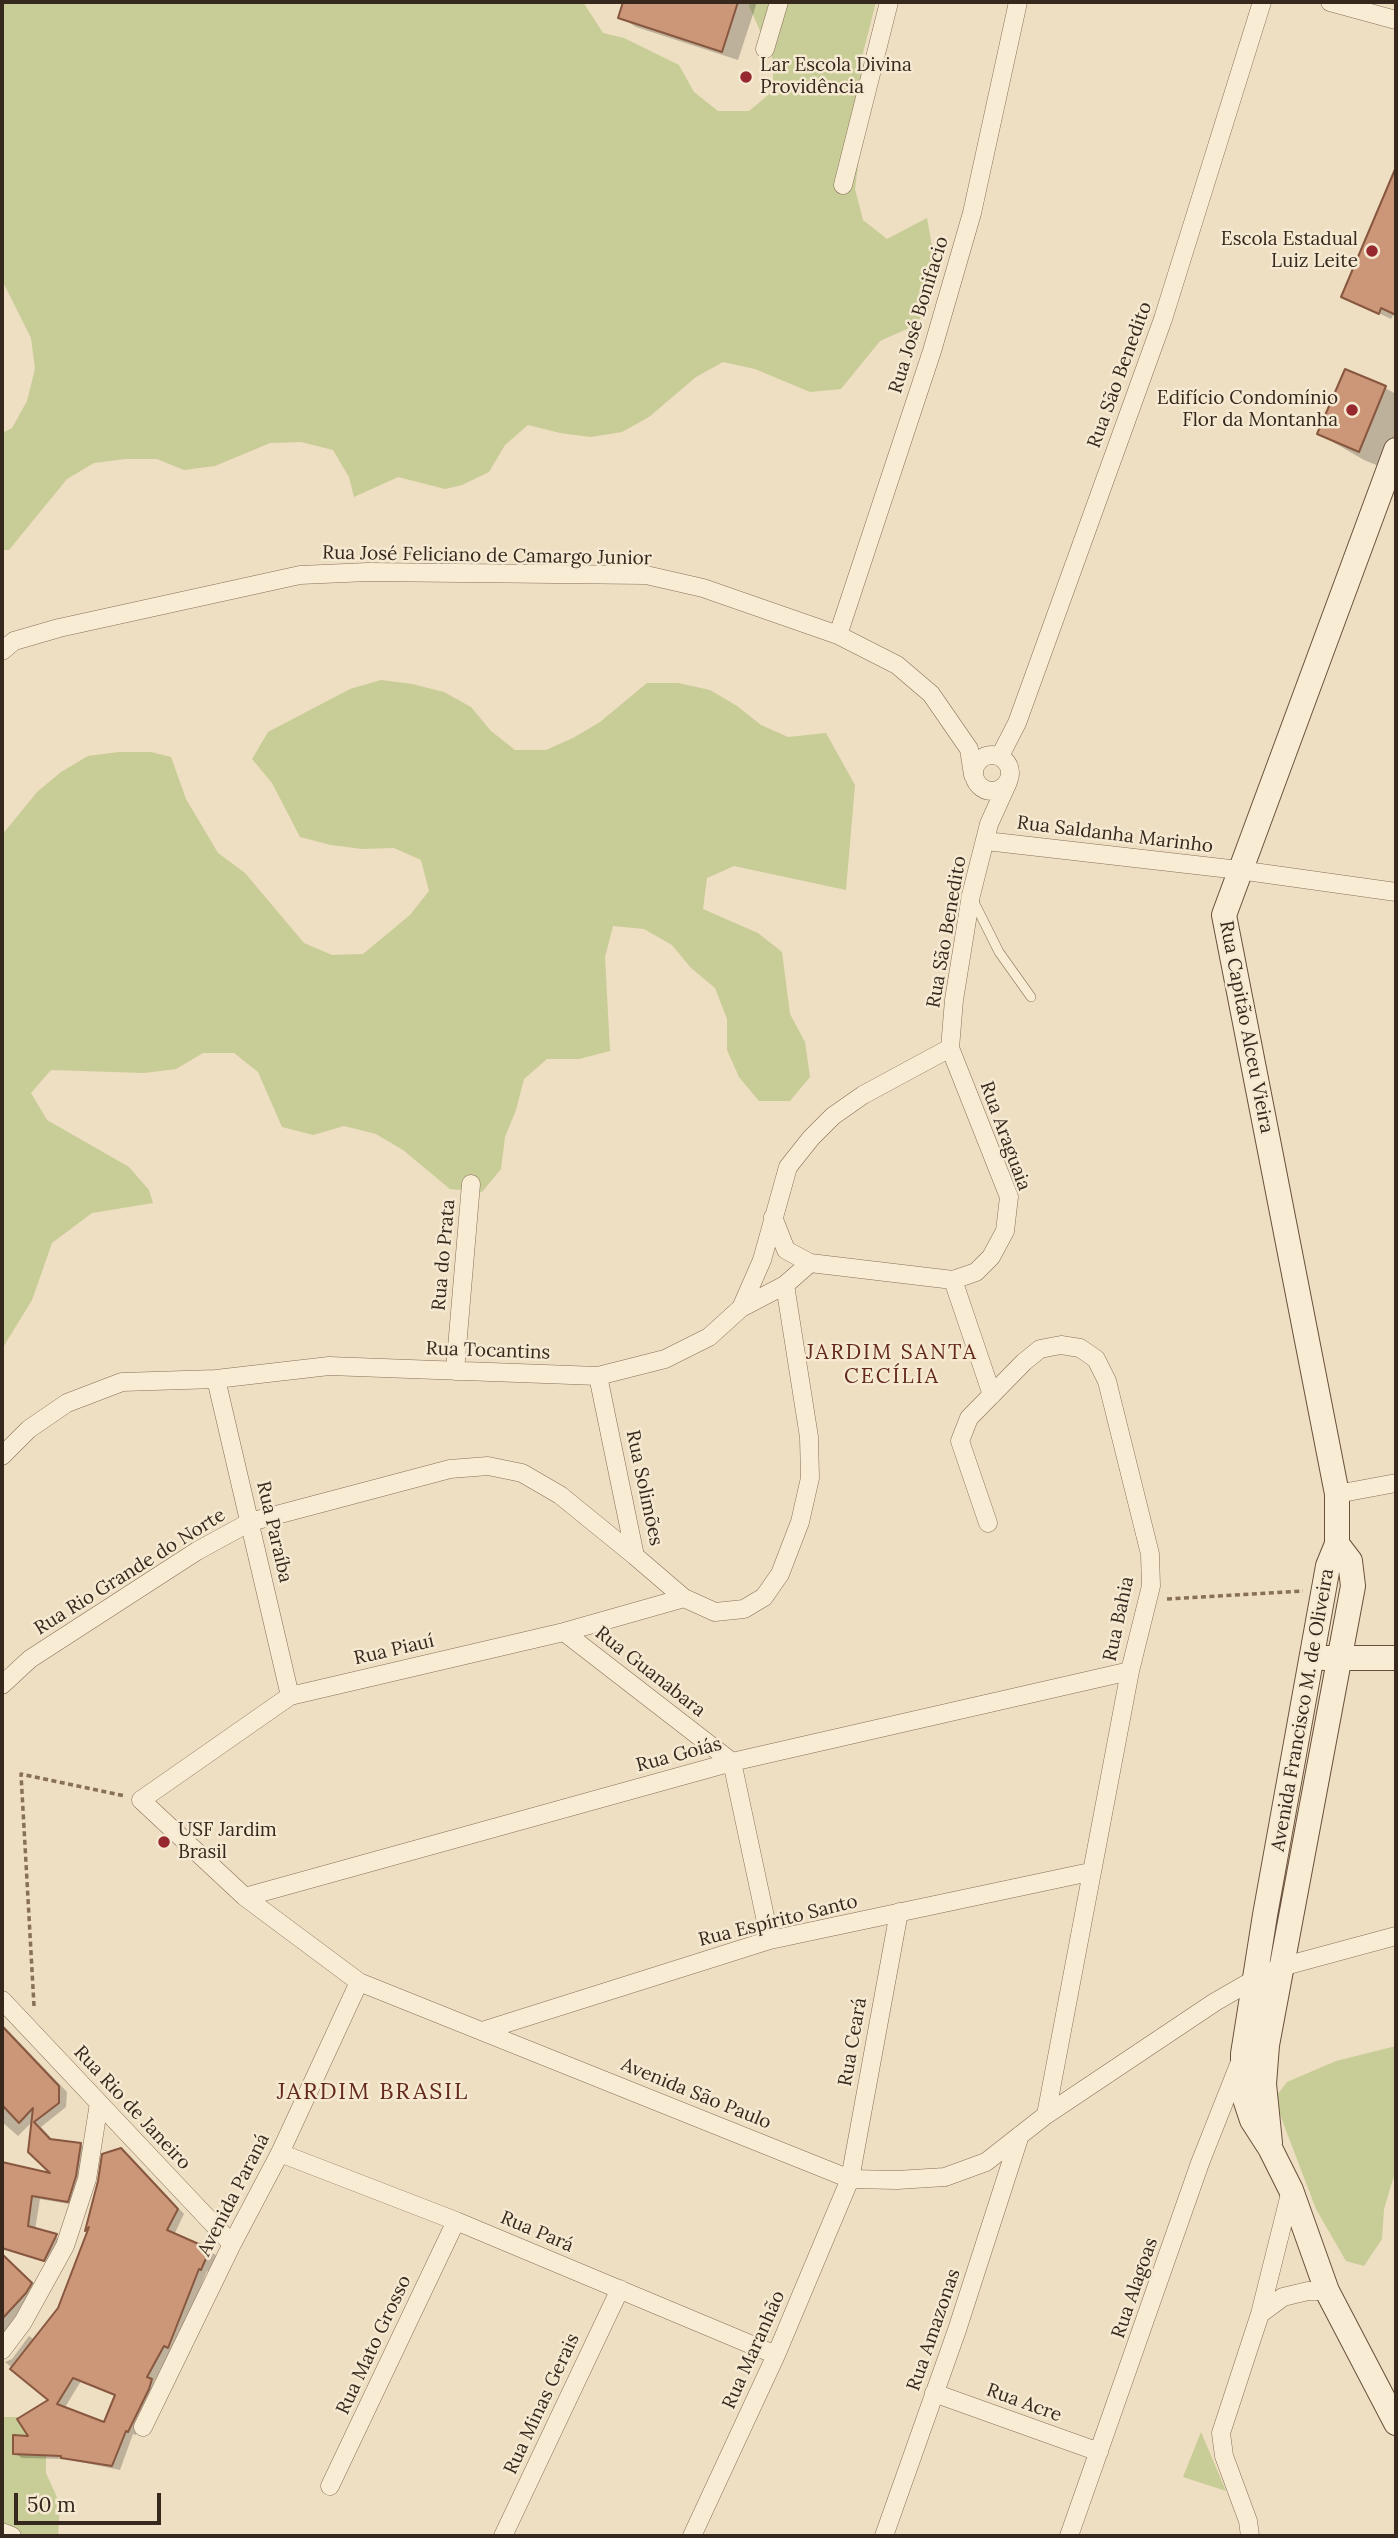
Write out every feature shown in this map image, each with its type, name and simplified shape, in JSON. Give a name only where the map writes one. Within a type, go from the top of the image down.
[{"type":"street","points":[[765,49],[779,2]]},
{"type":"street","points":[[843,185],[889,2]]},
{"type":"street","name":"Rua José Bonifacio","points":[[838,635],[932,351],[972,213],[1018,2]]},
{"type":"street","name":"Rua São Benedito","points":[[988,832],[977,782],[976,762],[994,755],[1017,723],[1158,332],[1262,2]]},
{"type":"street","points":[[1330,2],[1396,20]]},
{"type":"street","name":"Rua Capitão Alceu Vieira","points":[[1337,1545],[1337,1494],[1224,915],[1396,450]]},
{"type":"street","name":"Rua José Feliciano de Camargo Junior","points":[[2,651],[14,641],[59,628],[300,575],[368,572],[646,575],[703,588],[838,635],[897,665],[931,694],[969,749],[977,782]]},
{"type":"street","points":[[969,749],[994,755],[1010,768],[1008,782],[996,792],[977,782]]},
{"type":"street","name":"Rua São Benedito","points":[[950,1048],[954,1000],[971,895],[988,832],[1008,782]]},
{"type":"street","name":"Rua Saldanha Marinho","points":[[988,832],[1396,892]]},
{"type":"street","name":"Rua Tocantins","points":[[741,1308],[762,1260],[788,1167],[811,1138],[832,1116],[863,1095],[950,1048]]},
{"type":"street","name":"Rua Araguaia","points":[[950,1048],[1009,1196],[1005,1231],[991,1257],[976,1272],[953,1280]]},
{"type":"street","name":"Rua do Prata","points":[[455,1371],[471,1184]]},
{"type":"street","points":[[773,1217],[786,1250],[810,1263],[953,1280],[992,1395]]},
{"type":"street","name":"Rua Tocantins","points":[[2,1456],[29,1429],[67,1403],[122,1382],[216,1379],[329,1366],[598,1376],[665,1359],[709,1337],[741,1308],[785,1285],[810,1263]]},
{"type":"street","name":"Rua Solimões","points":[[598,1376],[635,1556],[684,1598],[715,1612],[744,1609],[764,1597],[780,1574],[800,1522],[810,1478],[809,1437],[785,1285]]},
{"type":"street","name":"Rua Bahia","points":[[988,1523],[960,1441],[969,1418],[1040,1349],[1061,1345],[1080,1348],[1097,1359],[1107,1381],[1150,1553],[1151,1586],[1130,1671],[1090,1872],[1046,2115]]},
{"type":"street","name":"Rua Paraíba","points":[[216,1379],[290,1696]]},
{"type":"street","name":"Rua Rio Grande do Norte","points":[[2,1685],[30,1659],[197,1551],[250,1522],[450,1469],[488,1466],[522,1473],[561,1494],[635,1556]]},
{"type":"street","points":[[1337,1494],[1396,1483]]},
{"type":"street","name":"Avenida Francisco M. de Oliveira","points":[[1255,2054],[1267,2045],[1289,1916],[1353,1586],[1350,1561],[1337,1545],[1328,1566],[1255,1979],[1255,2054],[1264,2084],[1270,2148],[1291,2190],[1326,2291],[1396,2423]]},
{"type":"street","name":"Rua Piauí","points":[[141,1800],[290,1696],[564,1632],[684,1598]]},
{"type":"street","name":"Rua Guanabara","points":[[564,1632],[732,1762]]},
{"type":"street","points":[[1313,1657],[1396,1658]]},
{"type":"street","name":"Rua Goiás","points":[[245,1898],[732,1762],[1130,1671]]},
{"type":"street","points":[[732,1762],[770,1940]]},
{"type":"street","name":"Avenida São Paulo","points":[[141,1800],[245,1898],[359,1982],[850,2179],[945,2177],[986,2162],[1046,2115],[1215,2002],[1255,1979],[1281,1968],[1396,1936]]},
{"type":"street","name":"Rua Espírito Santo","points":[[482,2031],[770,1940],[1090,1872]]},
{"type":"street","name":"Rua Ceará","points":[[850,2179],[898,1912]]},
{"type":"street","name":"Avenida Paraná","points":[[144,2427],[232,2244],[280,2153],[359,1982]]},
{"type":"street","name":"Rua Rio de Janeiro","points":[[2,2000],[232,2244]]},
{"type":"street","name":"Rua Alagoas","points":[[1069,2536],[1200,2163],[1255,2054]]},
{"type":"street","points":[[2,2350],[45,2286],[65,2246],[88,2179],[99,2103]]},
{"type":"street","name":"Rua Amazonas","points":[[884,2536],[1020,2136]]},
{"type":"street","name":"Rua Pará","points":[[280,2153],[456,2221],[776,2356]]},
{"type":"street","name":"Rua Maranhão","points":[[692,2536],[776,2356],[850,2179]]},
{"type":"street","points":[[1250,2536],[1248,2521],[1224,2456],[1221,2433],[1260,2314],[1291,2190]]},
{"type":"street","name":"Rua Mato Grosso","points":[[330,2486],[456,2221]]},
{"type":"street","name":"Rua Minas Gerais","points":[[503,2536],[620,2289]]},
{"type":"street","points":[[1260,2314],[1283,2297],[1308,2291],[1326,2291]]},
{"type":"street","name":"Rua Acre","points":[[934,2393],[1099,2452]]},
{"type":"street","points":[[2,2532],[12,2536]]},
{"type":"lane","points":[[971,895],[999,952],[1031,997]]},
{"type":"path","points":[[1148,1600],[1325,1590]]},
{"type":"path","points":[[36,2037],[21,1774],[141,1800]]},
{"type":"green space","points":[[2,2],[583,2],[603,33],[624,38],[679,65],[694,92],[718,111],[749,111],[773,91],[773,60],[749,6],[750,2],[876,2],[862,57],[867,126],[855,189],[863,220],[887,239],[927,218],[934,257],[928,312],[907,329],[880,341],[841,389],[810,392],[755,369],[723,362],[696,377],[649,417],[622,432],[591,437],[528,425],[505,445],[489,472],[462,485],[445,489],[398,477],[354,497],[349,477],[333,450],[301,442],[270,443],[215,466],[184,470],[157,459],[94,463],[67,479],[9,550],[2,550],[2,433],[12,428],[27,401],[35,369],[31,338],[2,280]]},
{"type":"green space","points":[[381,680],[444,692],[471,707],[491,731],[515,750],[546,750],[573,738],[600,722],[647,683],[678,683],[710,690],[761,725],[788,737],[826,733],[855,785],[846,890],[734,866],[707,878],[703,909],[758,933],[782,952],[790,1014],[805,1042],[810,1077],[790,1101],[759,1101],[739,1077],[727,1050],[727,1019],[715,988],[691,968],[672,945],[644,929],[613,926],[605,957],[610,1051],[579,1059],[547,1059],[524,1079],[505,1137],[501,1169],[482,1192],[450,1189],[403,1150],[376,1134],[344,1126],[313,1135],[282,1127],[258,1072],[234,1053],[203,1053],[176,1069],[144,1073],[51,1070],[31,1093],[47,1120],[129,1167],[149,1190],[153,1203],[92,1213],[52,1243],[32,1300],[2,1349],[2,835],[37,792],[61,772],[88,756],[151,752],[171,757],[186,799],[218,853],[245,873],[304,943],[332,955],[363,954],[410,915],[429,891],[421,860],[394,848],[362,849],[300,837],[272,783],[252,759],[268,732],[350,689]]},
{"type":"green space","points":[[1396,2046],[1396,2169],[1384,2209],[1382,2239],[1364,2266],[1346,2261],[1316,2209],[1274,2099],[1287,2082],[1336,2061]]},
{"type":"green space","points":[[2,2417],[18,2417],[29,2427],[46,2455],[46,2473],[60,2504],[58,2536],[2,2536]]},
{"type":"green space","points":[[1201,2432],[1226,2491],[1183,2477]]},
{"type":"building","name":"Lar Escola Divina Providência","points":[[623,2],[738,2],[722,52],[618,18]]},
{"type":"building","points":[[1396,167],[1396,315],[1381,308],[1379,314],[1341,297]]},
{"type":"building","name":"Edifício Condomínio Flor da Montanha","points":[[1345,369],[1386,386],[1359,452],[1317,434]]},
{"type":"building","points":[[2,2026],[59,2086],[59,2103],[34,2122],[50,2139],[81,2143],[76,2176],[68,2202],[32,2196],[28,2226],[57,2234],[44,2261],[2,2248],[2,2162],[50,2173],[28,2152],[33,2108],[19,2123],[2,2105]]},
{"type":"building","points":[[121,2148],[178,2209],[167,2230],[210,2249],[201,2270],[199,2269],[168,2348],[164,2346],[147,2377],[152,2379],[149,2389],[128,2432],[126,2431],[112,2466],[61,2456],[13,2454],[13,2435],[28,2436],[17,2419],[48,2400],[10,2369],[58,2308],[89,2227],[85,2231],[102,2154]],"holes":[[[73,2378],[115,2395],[104,2422],[57,2404]]]},
{"type":"building","points":[[2,2254],[32,2283],[2,2319]]},
{"type":"place","name":"Lar Escola Divina Providência","points":[[746,77]]},
{"type":"place","name":"Escola Estadual Luiz Leite","points":[[1372,251]]},
{"type":"place","name":"Edifício Condomínio Flor da Montanha","points":[[1352,410]]},
{"type":"place","name":"USF Jardim Brasil","points":[[164,1842]]},
{"type":"district","name":"JARDIM SANTA CECÍLIA","points":[[892,1365]]},
{"type":"district","name":"JARDIM BRASIL","points":[[373,2092]]}]
